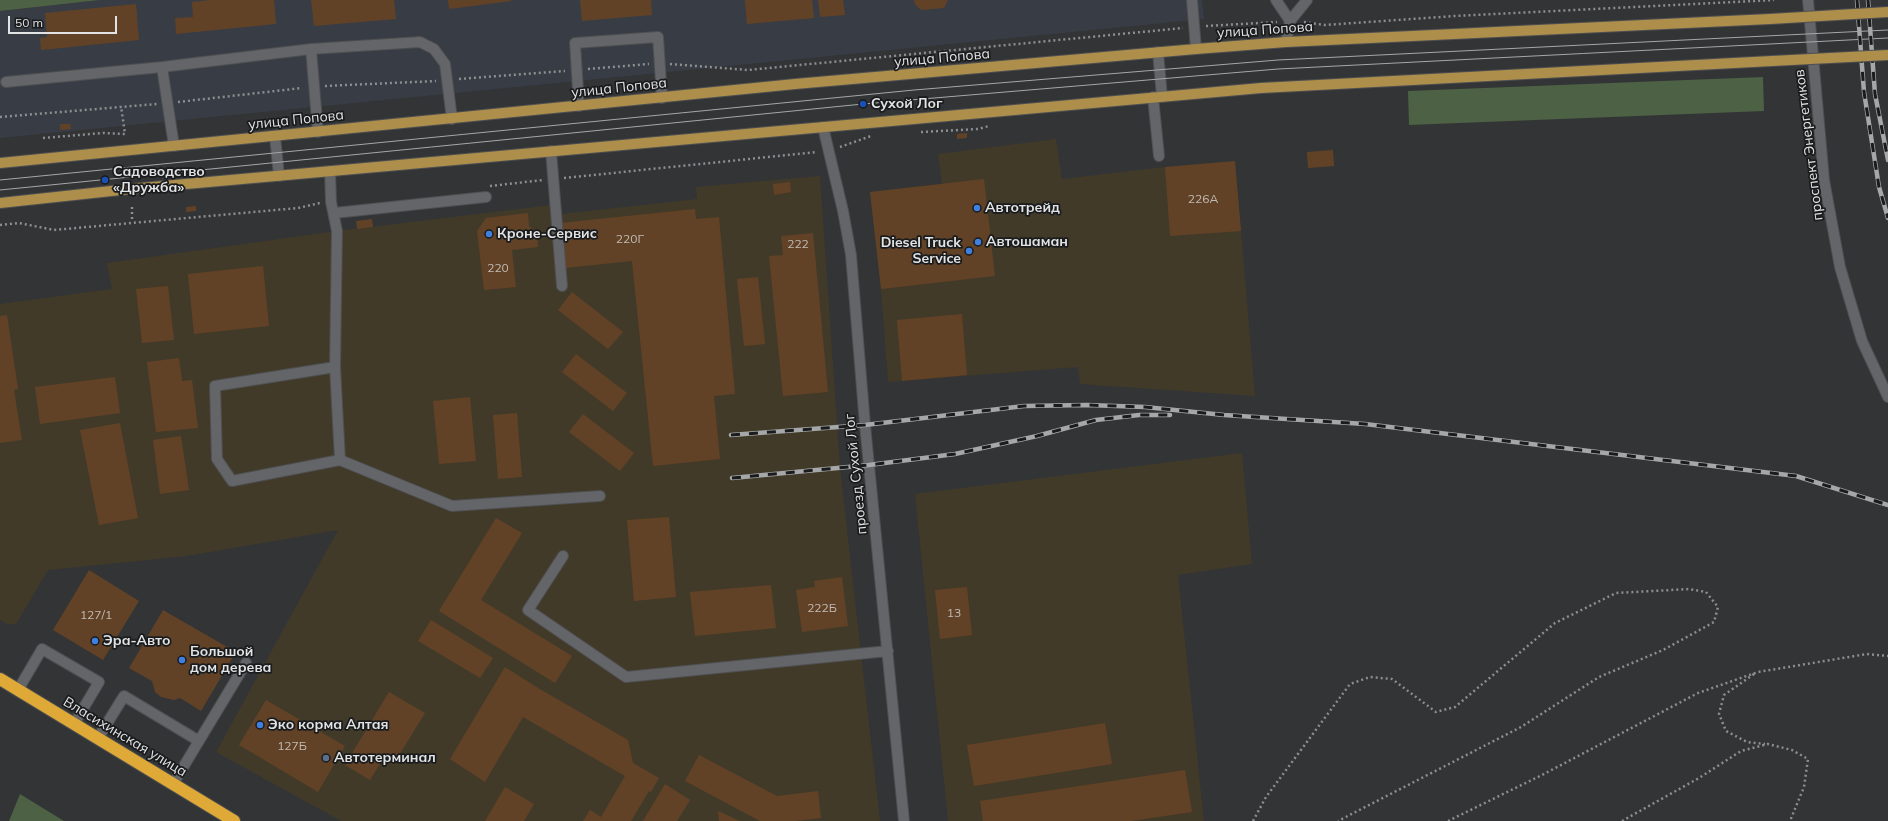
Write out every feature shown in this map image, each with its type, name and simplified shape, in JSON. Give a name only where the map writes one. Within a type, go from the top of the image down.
[{"type":"highway","name":"Власихинская улица","points":[[0,679],[234,821]]},
{"type":"main road","name":"улица Попова","points":[[0,163],[662,98],[1158,52],[1286,42],[1888,12]]},
{"type":"main road","points":[[0,203],[130,189],[1261,88],[1888,55]]},
{"type":"street","points":[[1192,0],[1196,49]]},
{"type":"street","points":[[1276,0],[1290,21]]},
{"type":"street","points":[[1286,42],[1290,21],[1307,0]]},
{"type":"street","name":"проспект Энергетиков","points":[[1808,0],[1824,180],[1840,267],[1862,341],[1888,397]]},
{"type":"street","points":[[579,106],[574,43],[658,37],[662,98]]},
{"type":"street","points":[[6,82],[162,67],[311,49],[420,42],[434,48],[445,64],[452,119]]},
{"type":"street","points":[[311,49],[318,132]]},
{"type":"street","points":[[1158,52],[1157,97],[1159,156]]},
{"type":"street","points":[[162,67],[174,146]]},
{"type":"street","name":"проезд Сухой Лог","points":[[823,126],[843,211],[851,256],[904,821]]},
{"type":"street","points":[[275,136],[279,176]]},
{"type":"street","points":[[551,151],[562,286]]},
{"type":"street","points":[[330,171],[337,231],[335,366],[340,460]]},
{"type":"street","points":[[334,213],[486,197]]},
{"type":"street","points":[[335,366],[215,386],[217,459],[232,481],[340,460],[452,506],[600,496]]},
{"type":"street","points":[[563,556],[528,610],[626,677],[888,651]]},
{"type":"street","points":[[18,690],[42,649],[99,682],[74,724]]},
{"type":"street","points":[[173,784],[246,663]]},
{"type":"street","points":[[98,738],[124,696],[199,741]]},
{"type":"path","points":[[0,117],[168,103],[314,87],[447,80],[660,63],[748,70],[1195,27],[1290,21],[1325,25],[1455,16],[1774,0]]},
{"type":"path","points":[[42,138],[103,133],[125,134],[121,106]]},
{"type":"path","points":[[132,207],[132,222]]},
{"type":"path","points":[[1253,821],[1266,797],[1350,684],[1370,677],[1392,679],[1436,712],[1455,707],[1556,623],[1616,593],[1689,589],[1706,592],[1718,607],[1714,622],[1663,650],[1599,677],[1521,727],[1338,821]]},
{"type":"path","points":[[1448,821],[1542,775],[1698,693],[1758,672],[1867,654],[1888,656]]},
{"type":"path","points":[[1758,672],[1724,694],[1719,714],[1726,731],[1747,742],[1768,744],[1792,750],[1808,759],[1804,787],[1790,821]]},
{"type":"path","points":[[1622,821],[1699,778],[1741,751],[1768,744]]},
{"type":"shaded area","points":[[100,0],[1202,0],[1204,19],[0,138],[0,11]]},
{"type":"shaded area","points":[[1056,139],[1062,179],[1165,167],[1235,161],[1255,396],[1080,384],[1078,367],[888,382],[881,289],[870,192],[942,184],[938,154]]},
{"type":"shaded area","points":[[820,176],[840,468],[880,821],[341,821],[216,752],[338,530],[187,556],[48,570],[16,624],[7,624],[0,620],[0,304],[112,289],[107,263],[337,231],[560,204],[561,214],[697,199],[696,187]]},
{"type":"shaded area","points":[[1242,453],[1252,564],[1178,575],[1204,821],[948,821],[915,494]]},
{"type":"green space","points":[[0,0],[100,0],[0,11]]},
{"type":"green space","points":[[1763,77],[1764,111],[1409,125],[1408,91]]},
{"type":"green space","points":[[20,794],[64,821],[9,821]]},
{"type":"building","points":[[210,0],[274,0],[276,24],[176,34],[175,18],[193,17],[192,2]]},
{"type":"building","points":[[311,0],[394,0],[396,19],[314,26]]},
{"type":"building","points":[[448,0],[511,0],[511,1],[449,9]]},
{"type":"building","points":[[580,0],[651,0],[652,15],[582,21]]},
{"type":"building","points":[[745,0],[812,0],[814,18],[747,24]]},
{"type":"building","points":[[818,0],[843,0],[845,15],[820,17]]},
{"type":"building","points":[[914,0],[948,0],[944,8],[921,10],[915,4]]},
{"type":"building","points":[[136,4],[139,40],[41,50],[40,38],[47,37],[45,13]]},
{"type":"building","points":[[60,124],[70,124],[71,129],[60,130]]},
{"type":"building","points":[[967,133],[967,138],[957,139],[957,134]]},
{"type":"building","points":[[1333,150],[1334,166],[1308,168],[1307,152]]},
{"type":"building","points":[[1235,161],[1241,231],[1170,236],[1165,167]]},
{"type":"building","points":[[984,179],[995,276],[881,289],[870,192]]},
{"type":"building","points":[[790,182],[791,192],[774,195],[773,184]]},
{"type":"building","points":[[196,206],[196,211],[186,212],[186,207]]},
{"type":"building","points":[[695,209],[696,219],[719,217],[735,394],[714,396],[720,459],[653,466],[632,261],[565,268],[560,223]]},
{"type":"building","points":[[528,213],[529,226],[537,234],[538,247],[512,250],[516,287],[484,290],[477,231],[486,218]]},
{"type":"building","points":[[372,219],[373,227],[357,229],[356,221]]},
{"type":"building","points":[[813,233],[828,392],[783,396],[769,256],[783,255],[781,236]]},
{"type":"building","points":[[263,266],[269,326],[194,334],[188,274]]},
{"type":"building","points":[[758,277],[765,344],[744,346],[737,279]]},
{"type":"building","points":[[168,286],[174,340],[142,343],[136,289]]},
{"type":"building","points":[[572,292],[623,332],[608,349],[558,310]]},
{"type":"building","points":[[962,314],[967,375],[902,381],[897,320]]},
{"type":"building","points":[[7,315],[18,389],[14,390],[22,440],[0,443],[0,316]]},
{"type":"building","points":[[576,354],[627,393],[613,411],[562,372]]},
{"type":"building","points":[[179,358],[182,381],[192,380],[198,428],[156,432],[147,362]]},
{"type":"building","points":[[115,377],[120,413],[40,424],[35,387]]},
{"type":"building","points":[[470,397],[476,461],[439,464],[433,401]]},
{"type":"building","points":[[517,413],[522,477],[498,479],[493,415]]},
{"type":"building","points":[[583,414],[634,453],[620,471],[569,432]]},
{"type":"building","points":[[120,423],[138,518],[99,525],[80,430]]},
{"type":"building","points":[[181,436],[189,490],[160,494],[153,440]]},
{"type":"building","points":[[669,517],[676,597],[634,601],[627,520]]},
{"type":"building","points":[[496,518],[522,533],[481,600],[572,656],[555,683],[439,611]]},
{"type":"building","points":[[89,570],[139,601],[103,660],[53,630]]},
{"type":"building","points":[[842,577],[848,626],[802,632],[796,590],[815,587],[814,581]]},
{"type":"building","points":[[771,585],[776,628],[695,636],[690,592]]},
{"type":"building","points":[[967,587],[972,635],[940,639],[935,590]]},
{"type":"building","name":"Большой дом дерева","points":[[163,610],[236,652],[201,711],[180,698],[174,700],[161,697],[155,692],[152,681],[129,668]]},
{"type":"building","points":[[431,620],[493,658],[480,678],[418,641]]},
{"type":"building","points":[[505,667],[538,688],[628,740],[633,763],[659,778],[651,792],[649,791],[631,821],[583,821],[590,810],[601,817],[625,776],[523,717],[485,782],[450,759]]},
{"type":"building","points":[[389,692],[425,713],[393,765],[383,759],[370,780],[345,765]]},
{"type":"building","points":[[266,700],[345,746],[318,792],[239,745]]},
{"type":"building","points":[[1105,723],[1112,764],[974,786],[967,745]]},
{"type":"building","points":[[699,755],[777,796],[818,791],[821,818],[795,821],[760,821],[685,781]]},
{"type":"building","points":[[1185,770],[1192,812],[1131,821],[983,821],[980,801]]},
{"type":"building","points":[[665,784],[690,800],[677,821],[643,821]]},
{"type":"building","points":[[505,787],[534,804],[524,821],[485,821]]},
{"type":"building","points":[[718,811],[740,821],[719,821]]},
{"type":"tram line","points":[[0,180],[914,90],[1278,60],[1888,30]]},
{"type":"tram line","points":[[0,190],[863,104],[1278,69],[1888,38]]},
{"type":"railway","points":[[1857,0],[1864,92],[1879,187],[1888,218]]},
{"type":"railway","points":[[1868,0],[1875,94],[1888,160]]},
{"type":"railway","points":[[731,435],[865,425],[1024,406],[1087,405],[1145,407],[1224,415],[1365,424],[1796,476],[1888,505]]},
{"type":"railway","points":[[732,478],[869,465],[955,454],[1037,436],[1096,420],[1139,415],[1170,415]]},
{"type":"place","name":"Сухой Лог","points":[[863,104]]},
{"type":"place","name":"Садоводство «Дружба»","points":[[105,180]]},
{"type":"place","name":"Автотрейд","points":[[977,208]]},
{"type":"place","name":"Кроне-Сервис","points":[[489,234]]},
{"type":"place","name":"Автошаман","points":[[978,242]]},
{"type":"place","name":"Diesel Truck Service","points":[[969,251]]},
{"type":"place","name":"Эра-Авто","points":[[95,641]]},
{"type":"place","name":"Большой дом дерева","points":[[182,660]]},
{"type":"place","name":"Эко корма Алтая","points":[[260,725]]},
{"type":"place","name":"Автотерминал","points":[[326,758]]}]
